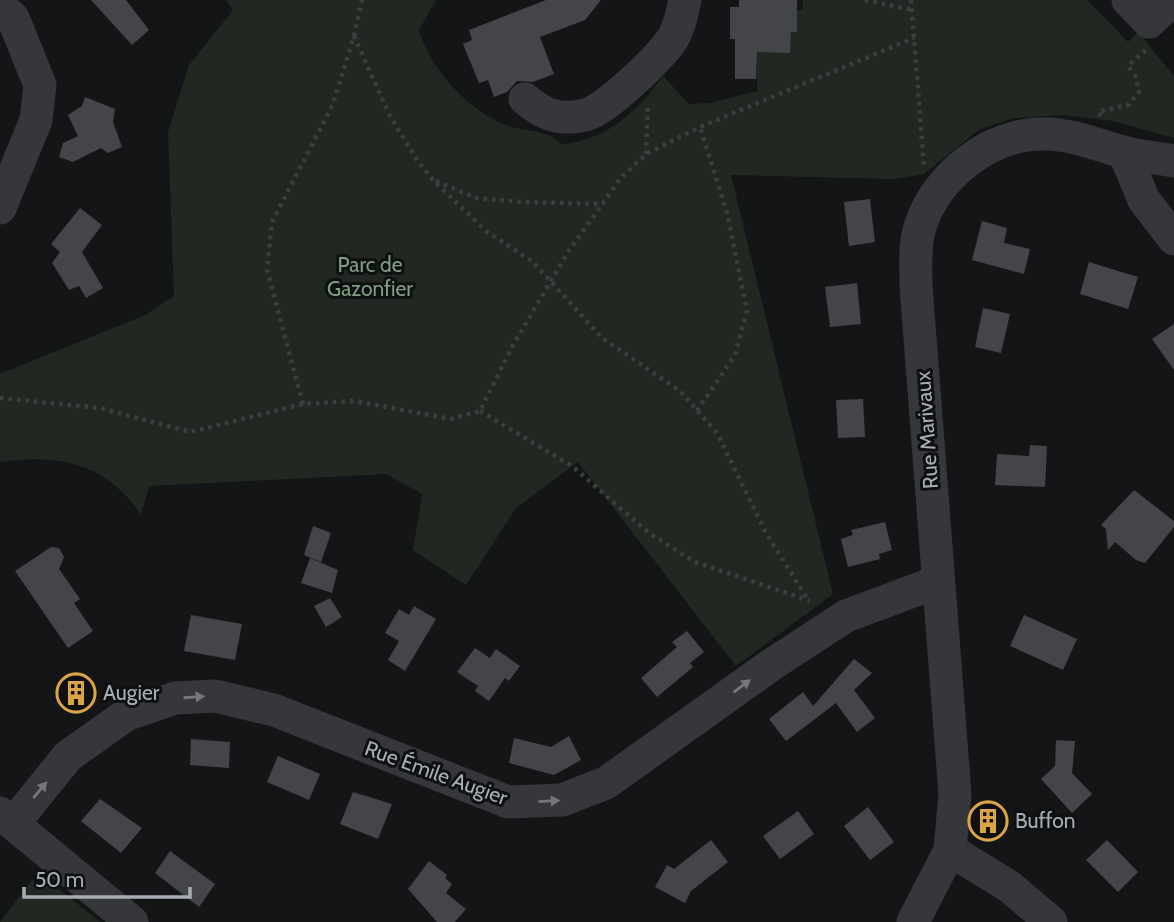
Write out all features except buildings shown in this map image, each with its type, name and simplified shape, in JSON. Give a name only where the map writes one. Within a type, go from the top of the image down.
[{"type":"street","points":[[525,99],[542,113],[561,118],[588,115],[643,73],[673,39],[685,0]]},
{"type":"street","points":[[1139,11],[1173,0]]},
{"type":"street","points":[[0,6],[13,18],[40,85],[36,120],[0,208]]},
{"type":"street","name":"Rue Marivaux","points":[[914,922],[950,850],[955,794],[916,286],[919,228],[928,208],[954,174],[974,156],[994,144],[1016,137],[1044,134],[1074,137],[1124,152],[1174,161]]},
{"type":"street","points":[[1124,152],[1144,200],[1174,239]]},
{"type":"street","name":"Rue Émile Augier","points":[[6,819],[68,756],[126,715],[175,698],[215,696],[274,710],[508,802],[562,800],[606,783],[846,616],[937,582]]},
{"type":"street","points":[[6,819],[132,922]]},
{"type":"street","points":[[950,850],[1010,887],[1051,922]]},
{"type":"path","points":[[303,404],[267,270],[272,222],[333,104],[362,0]]},
{"type":"path","points":[[865,0],[912,10]]},
{"type":"path","points":[[911,0],[917,110],[928,208]]},
{"type":"path","points":[[1124,152],[1098,112],[1128,105],[1139,92],[1136,77],[1128,66],[1160,38],[1139,11]]},
{"type":"path","points":[[354,36],[389,114],[417,160],[433,180],[486,231],[533,262],[602,338],[680,391],[717,433],[767,535],[809,601],[835,623]]},
{"type":"path","points":[[480,411],[550,280],[620,179],[646,154],[701,127],[914,38]]},
{"type":"path","points":[[643,73],[648,106],[646,154]]},
{"type":"path","points":[[697,411],[734,355],[747,311],[727,213],[701,127]]},
{"type":"path","points":[[433,180],[476,198],[603,204]]},
{"type":"path","points":[[0,398],[100,408],[190,432],[303,404],[354,401],[451,419],[480,411],[572,466],[649,533],[695,562],[809,601]]},
{"type":"green space","name":"Parc de Gazonfier","points":[[226,0],[436,0],[419,30],[432,59],[452,86],[478,110],[492,118],[506,125],[549,136],[561,144],[592,137],[620,122],[643,101],[663,76],[689,104],[710,103],[757,91],[757,52],[790,53],[791,32],[797,32],[797,11],[803,10],[803,0],[1087,0],[1128,42],[1138,32],[1174,76],[1174,138],[1113,121],[1064,115],[1014,118],[980,129],[924,174],[895,179],[731,175],[833,594],[736,666],[578,462],[516,508],[466,585],[413,550],[422,494],[386,474],[149,486],[141,515],[113,484],[80,466],[42,459],[0,462],[0,374],[145,315],[174,296],[168,132],[189,65],[233,10]]},
{"type":"green space","points":[[44,877],[100,922],[0,922],[32,880]]},
{"type":"place","name":"Augier","points":[[76,693]]},
{"type":"place","name":"Buffon","points":[[988,821]]}]
